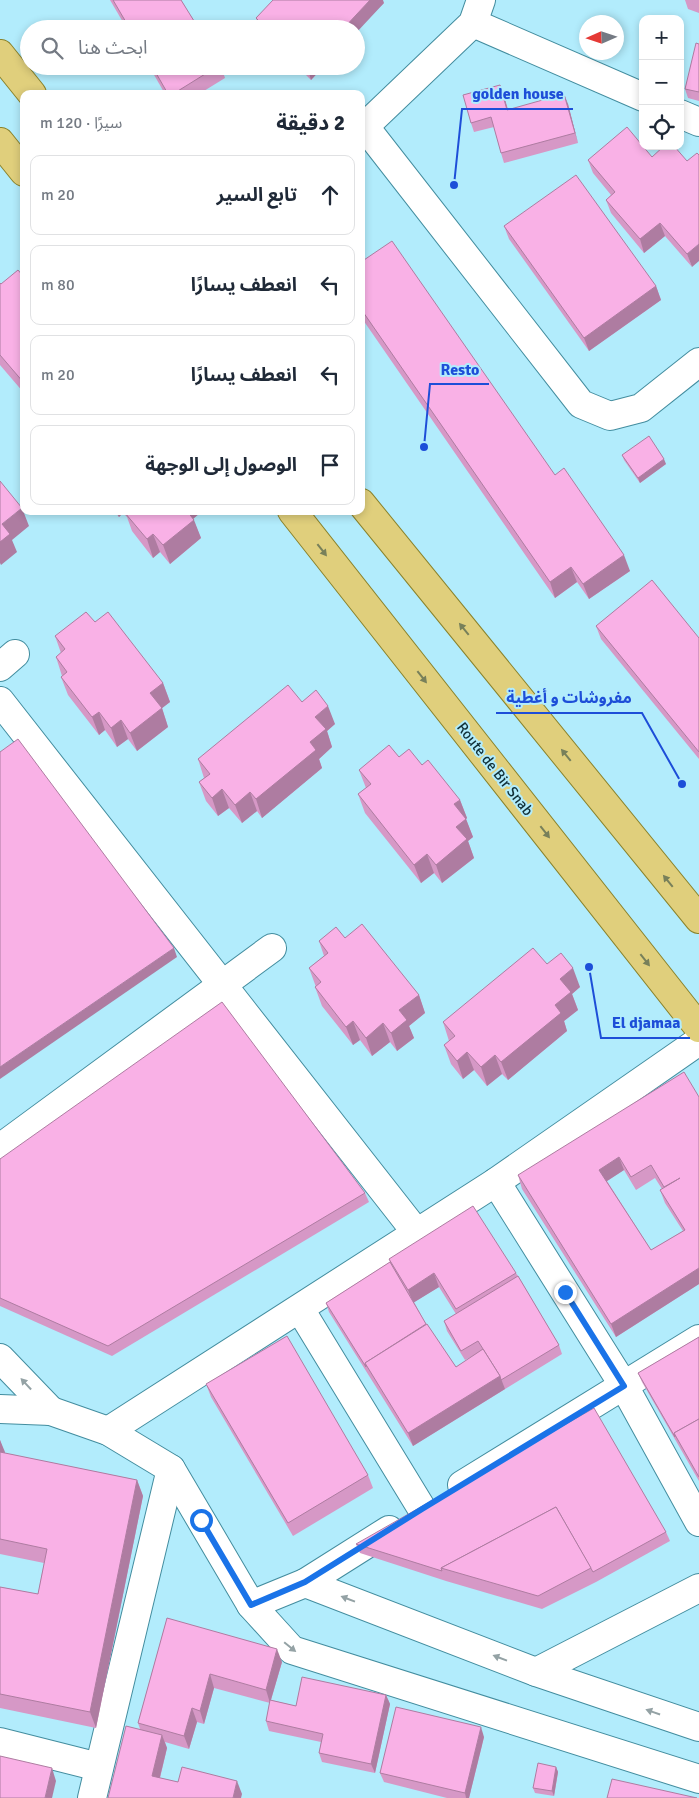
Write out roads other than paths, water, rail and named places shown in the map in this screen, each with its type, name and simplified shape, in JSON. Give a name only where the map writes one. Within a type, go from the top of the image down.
[{"type":"main road","points":[[0,54],[29,90]]},
{"type":"main road","points":[[0,142],[20,167]]},
{"type":"main road","points":[[365,508],[699,919]]},
{"type":"main road","name":"Route de Bir Snab","points":[[295,515],[699,1028]]},
{"type":"street","points":[[365,126],[477,12],[639,95]]},
{"type":"street","points":[[684,116],[699,122]]},
{"type":"street","points":[[365,131],[581,404],[610,416],[641,408],[699,362]]},
{"type":"street","points":[[0,701],[16,741],[224,985],[416,1232]]},
{"type":"street","points":[[0,1148],[272,948]]},
{"type":"street","points":[[108,1431],[496,1182],[699,1040]]},
{"type":"street","points":[[496,1182],[624,1386],[699,1522]]},
{"type":"street","points":[[300,1308],[422,1509]]},
{"type":"street","points":[[251,1605],[305,1582],[699,1339]]},
{"type":"street","points":[[0,1358],[51,1411]]},
{"type":"street","points":[[0,1409],[51,1411],[108,1431],[171,1469],[251,1605],[292,1650],[699,1779]]},
{"type":"street","points":[[92,1798],[171,1469]]},
{"type":"street","points":[[305,1582],[536,1672],[699,1727]]},
{"type":"street","points":[[536,1672],[699,1588]]},
{"type":"street","points":[[0,1742],[100,1767]]},
{"type":"place","name":"golden house","points":[[454,185]]},
{"type":"place","name":"Resto","points":[[424,447]]},
{"type":"place","name":"مفروشات و أغطية","points":[[682,784]]},
{"type":"place","name":"El djamaa","points":[[589,967]]}]
